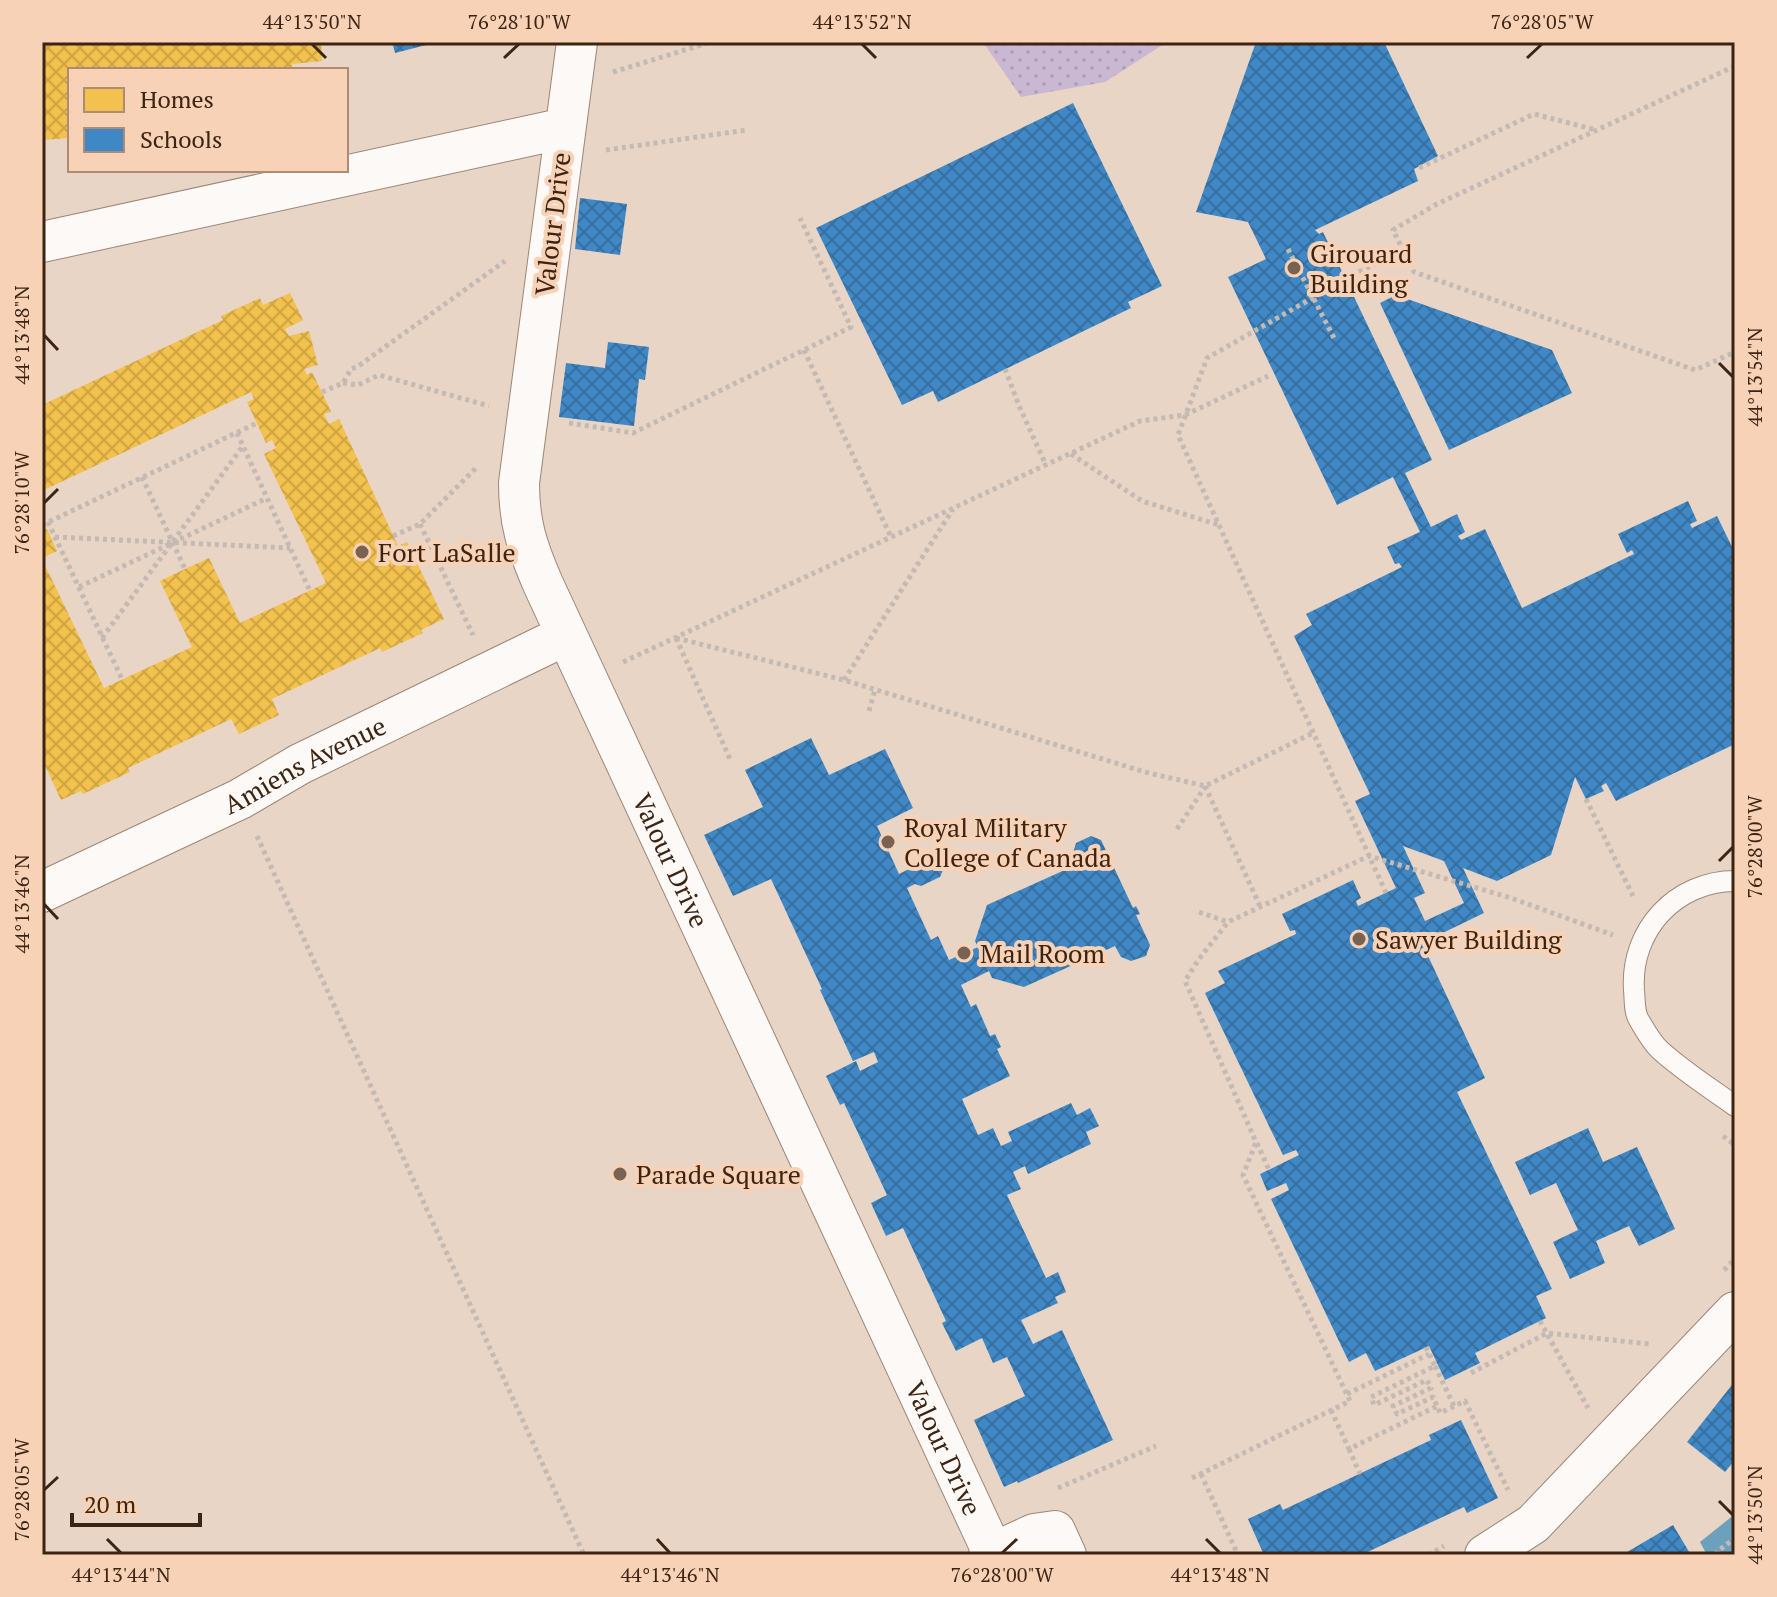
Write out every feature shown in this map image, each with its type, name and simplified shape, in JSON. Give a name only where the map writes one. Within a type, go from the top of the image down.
[{"type":"street","name":"Valour Drive","points":[[577,42],[519,483],[519,512],[525,539],[566,635],[991,1554],[1034,1534],[1055,1531],[1066,1555]]},
{"type":"street","points":[[42,242],[565,128]]},
{"type":"street","name":"Amiens Avenue","points":[[42,892],[240,799],[300,764],[566,635]]},
{"type":"street","points":[[1485,1555],[1533,1524],[1735,1312]]},
{"type":"lane","points":[[1735,881],[1721,881],[1682,894],[1654,920],[1640,945],[1634,979],[1637,1016],[1658,1049],[1735,1106]]},
{"type":"path","points":[[570,85],[711,42]]},
{"type":"path","points":[[1735,66],[1435,205],[1393,230],[1414,272],[1695,370],[1735,352]]},
{"type":"path","points":[[1419,168],[1534,114],[1597,130]]},
{"type":"path","points":[[603,150],[747,130]]},
{"type":"path","points":[[563,422],[633,433],[851,327],[800,218]]},
{"type":"path","points":[[1288,249],[1334,338]]},
{"type":"path","points":[[1386,893],[1178,435],[1207,358],[1403,250]]},
{"type":"path","points":[[343,383],[351,369],[514,255]]},
{"type":"path","points":[[804,350],[891,537]]},
{"type":"path","points":[[1005,369],[1046,465]]},
{"type":"path","points":[[322,392],[343,383],[358,385],[379,375],[490,406]]},
{"type":"path","points":[[611,667],[1140,421],[1185,415],[1268,376]]},
{"type":"path","points":[[122,679],[55,537],[45,523],[257,423]]},
{"type":"path","points":[[237,433],[310,591]]},
{"type":"path","points":[[102,638],[243,446]]},
{"type":"path","points":[[1070,453],[1142,501],[1219,525]]},
{"type":"path","points":[[393,536],[420,524],[480,464]]},
{"type":"path","points":[[142,477],[185,569]]},
{"type":"path","points":[[79,587],[267,498]]},
{"type":"path","points":[[844,680],[954,507]]},
{"type":"path","points":[[420,524],[489,672]]},
{"type":"path","points":[[55,537],[290,548]]},
{"type":"path","points":[[675,637],[844,680],[1145,772],[1205,786]]},
{"type":"path","points":[[675,637],[730,759]]},
{"type":"path","points":[[869,711],[875,690]]},
{"type":"path","points":[[1177,829],[1205,786],[1313,733]]},
{"type":"path","points":[[1205,786],[1260,906]]},
{"type":"path","points":[[240,799],[584,1555]]},
{"type":"path","points":[[1586,799],[1635,900]]},
{"type":"path","points":[[1269,1170],[1185,981],[1228,922],[1369,856],[1511,898],[1616,936]]},
{"type":"path","points":[[1199,912],[1228,922]]},
{"type":"path","points":[[1192,1478],[1350,1401],[1243,1175],[1256,1142]]},
{"type":"path","points":[[1540,1321],[1590,1412]]},
{"type":"path","points":[[1471,1373],[1547,1333],[1653,1344]]},
{"type":"path","points":[[1426,1347],[1454,1406]]},
{"type":"path","points":[[1347,1394],[1430,1354]]},
{"type":"path","points":[[1435,1366],[1371,1397],[1374,1405],[1427,1380],[1431,1388],[1393,1406],[1397,1414],[1433,1397],[1440,1413],[1465,1401],[1510,1494]]},
{"type":"path","points":[[1349,1449],[1437,1406]]},
{"type":"path","points":[[1331,1410],[1360,1474]]},
{"type":"path","points":[[1066,1485],[1156,1446]]},
{"type":"path","points":[[1201,1474],[1238,1555]]},
{"type":"path","points":[[1719,1555],[1717,1552],[1735,1538]]},
{"type":"shaded area","points":[[983,42],[1167,42],[1105,82],[1021,97]]},
{"type":"water","points":[[1735,1514],[1735,1555],[1707,1555],[1700,1542]]},
{"type":"building: Homes","points":[[42,42],[321,42],[322,61],[292,64],[293,68],[68,68],[68,138],[42,140]]},
{"type":"building: Homes","name":"Fort LaSalle","points":[[290,293],[303,320],[285,329],[289,336],[309,331],[318,365],[304,369],[307,375],[312,372],[328,405],[331,412],[324,414],[329,424],[339,419],[398,546],[407,542],[444,619],[421,630],[423,633],[382,652],[380,648],[272,699],[279,715],[239,734],[231,719],[128,768],[130,772],[83,794],[81,791],[61,800],[42,759],[42,559],[104,688],[192,647],[160,581],[185,569],[209,558],[240,623],[326,583],[264,454],[276,448],[272,440],[266,443],[247,402],[254,399],[251,392],[42,491],[42,405],[223,320],[221,316],[260,298],[263,305]]},
{"type":"building: Homes","points":[[47,529],[57,551],[42,558],[42,532]]},
{"type":"building: Schools","points":[[392,42],[434,42],[434,43],[395,53]]},
{"type":"building: Schools","name":"Sawyer Building","points":[[1256,42],[1384,42],[1438,156],[1414,169],[1418,181],[1315,230],[1319,234],[1323,232],[1432,460],[1405,473],[1431,527],[1457,514],[1465,532],[1458,536],[1461,540],[1485,529],[1522,608],[1634,554],[1632,550],[1627,553],[1618,534],[1688,501],[1697,521],[1690,524],[1692,528],[1717,516],[1735,553],[1735,744],[1616,801],[1606,783],[1601,786],[1604,791],[1586,799],[1575,777],[1551,855],[1497,881],[1463,868],[1484,913],[1422,943],[1485,1078],[1457,1092],[1552,1289],[1536,1296],[1546,1318],[1475,1353],[1480,1363],[1445,1380],[1429,1346],[1375,1371],[1366,1353],[1349,1362],[1271,1199],[1289,1190],[1286,1183],[1267,1191],[1260,1174],[1299,1155],[1296,1150],[1283,1155],[1205,993],[1225,983],[1218,971],[1296,934],[1295,930],[1290,931],[1282,914],[1353,880],[1361,898],[1356,901],[1358,906],[1396,888],[1355,801],[1370,794],[1294,636],[1312,625],[1306,614],[1402,567],[1399,563],[1395,564],[1387,547],[1420,532],[1393,477],[1337,505],[1228,277],[1266,259],[1248,222],[1196,212]],"holes":[[[1403,846],[1444,861],[1464,903],[1425,921],[1414,898],[1425,893]]]},
{"type":"building: Schools","points":[[1073,103],[1162,286],[1128,302],[1131,308],[938,402],[933,391],[902,405],[816,228]]},
{"type":"building: Schools","points":[[580,198],[627,204],[620,255],[575,249]]},
{"type":"building: Schools","points":[[1396,295],[1552,350],[1572,393],[1449,450],[1380,303]]},
{"type":"building: Schools","points":[[608,342],[649,347],[645,380],[639,379],[634,426],[559,417],[566,363],[605,368]]},
{"type":"building: Schools","points":[[811,738],[829,775],[885,749],[913,808],[877,826],[899,874],[930,855],[936,857],[943,870],[940,877],[921,886],[915,884],[907,888],[931,940],[938,936],[949,960],[978,947],[975,941],[987,905],[1078,864],[1073,853],[1076,843],[1091,836],[1101,840],[1133,908],[1136,906],[1140,914],[1136,915],[1150,945],[1146,956],[1131,961],[1121,957],[1115,946],[1024,987],[992,978],[989,971],[961,985],[971,1007],[976,1004],[990,1036],[995,1034],[1001,1047],[997,1049],[1010,1076],[962,1099],[978,1135],[993,1128],[1001,1146],[1012,1141],[1008,1132],[1071,1103],[1077,1115],[1090,1108],[1099,1126],[1086,1132],[1091,1144],[1028,1174],[1025,1166],[1013,1172],[1021,1189],[1007,1195],[1046,1278],[1058,1272],[1066,1292],[1055,1297],[1058,1303],[1021,1320],[1033,1344],[1062,1330],[1113,1440],[1004,1487],[974,1420],[1025,1396],[1007,1357],[993,1363],[982,1338],[956,1351],[942,1323],[946,1321],[903,1228],[886,1236],[871,1203],[887,1195],[844,1103],[840,1105],[826,1076],[856,1061],[860,1071],[878,1062],[874,1052],[853,1061],[771,879],[733,896],[704,835],[763,807],[745,770]]},
{"type":"building: Schools","points":[[1588,1128],[1603,1162],[1637,1147],[1675,1229],[1639,1246],[1629,1226],[1596,1241],[1605,1263],[1570,1279],[1553,1242],[1578,1230],[1556,1183],[1530,1195],[1515,1162]]},
{"type":"building: Schools","points":[[1735,1381],[1735,1460],[1725,1472],[1687,1442]]},
{"type":"building: Schools","points":[[1461,1420],[1498,1498],[1467,1513],[1464,1507],[1361,1555],[1264,1555],[1248,1519],[1280,1504],[1283,1510],[1431,1440],[1429,1435]]},
{"type":"building: Schools","points":[[1673,1525],[1691,1555],[1622,1555]]},
{"type":"place","name":"Girouard Building","points":[[1294,268]]},
{"type":"place","name":"Fort LaSalle","points":[[362,552]]},
{"type":"place","name":"Royal Military College of Canada","points":[[888,842]]},
{"type":"place","name":"Sawyer Building","points":[[1359,939]]},
{"type":"place","name":"Mail Room","points":[[964,953]]},
{"type":"place","name":"Parade Square","points":[[620,1174]]}]
